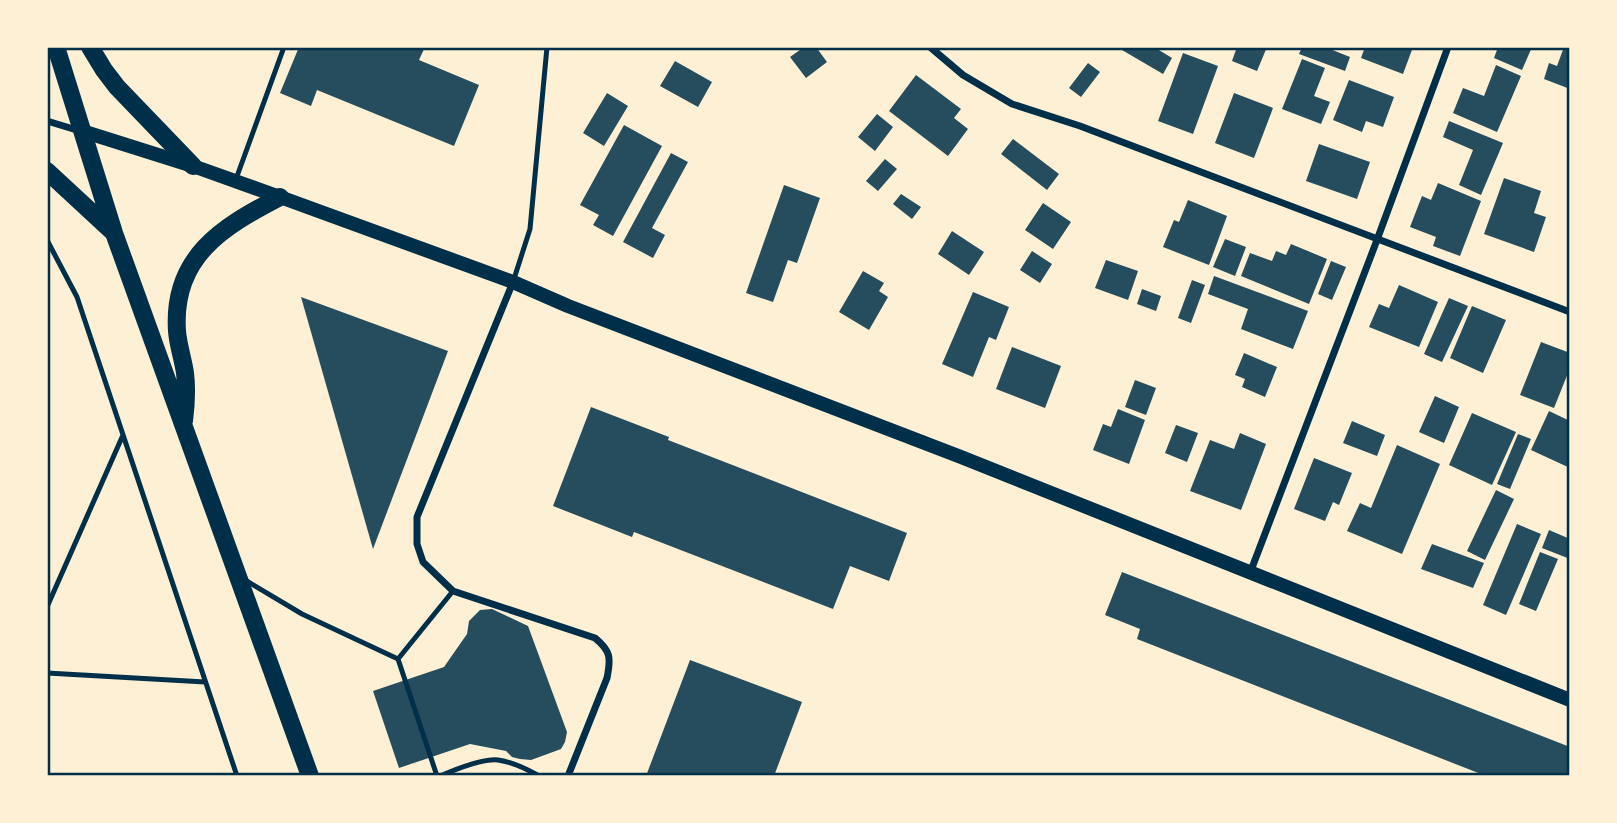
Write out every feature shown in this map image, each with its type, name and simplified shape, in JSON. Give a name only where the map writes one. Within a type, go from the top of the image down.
[{"type":"main road","points":[[56,47],[114,233],[310,776]]},
{"type":"main road","points":[[90,47],[117,88],[193,166]]},
{"type":"main road","points":[[82,131],[193,166],[513,282],[1570,700]]},
{"type":"main road","points":[[47,171],[114,233]]},
{"type":"main road","points":[[184,428],[187,395],[177,334],[176,309],[181,287],[191,265],[217,235],[247,214],[280,197]]},
{"type":"street","points":[[930,47],[963,75],[1012,104],[1080,126],[1570,312]]},
{"type":"street","points":[[1250,573],[1448,47]]},
{"type":"street","points":[[47,121],[82,131]]},
{"type":"street","points":[[513,282],[417,517],[417,544],[423,562],[453,591],[595,638],[605,647],[610,662],[607,678],[568,776]]},
{"type":"lane","points":[[235,181],[284,47]]},
{"type":"lane","points":[[513,282],[530,229],[547,47]]},
{"type":"lane","points":[[47,240],[77,296],[237,776]]},
{"type":"lane","points":[[47,607],[123,435]]},
{"type":"lane","points":[[238,575],[302,614],[398,659],[438,776],[464,766],[496,759],[525,768],[539,776]]},
{"type":"lane","points":[[398,659],[453,591]]},
{"type":"lane","points":[[47,673],[205,682]]},
{"type":"building","points":[[299,47],[425,47],[419,60],[479,85],[454,146],[317,90],[311,106],[280,93]]},
{"type":"building","points":[[804,47],[816,47],[827,62],[806,78],[790,57]]},
{"type":"building","points":[[1124,47],[1154,47],[1172,58],[1163,74],[1122,50]]},
{"type":"building","points":[[1237,47],[1267,47],[1257,71],[1232,61]]},
{"type":"building","points":[[1302,47],[1325,47],[1350,57],[1345,71],[1299,54]]},
{"type":"building","points":[[1365,47],[1413,47],[1403,74],[1361,58]]},
{"type":"building","points":[[1498,47],[1532,47],[1522,70],[1494,58]]},
{"type":"building","points":[[1564,47],[1570,47],[1570,89],[1544,79],[1549,63],[1557,66]]},
{"type":"building","points":[[1183,53],[1218,66],[1193,134],[1158,121]]},
{"type":"building","points":[[1302,59],[1325,68],[1314,96],[1330,102],[1321,124],[1282,109]]},
{"type":"building","points":[[675,61],[712,82],[698,107],[660,86]]},
{"type":"building","points":[[1088,63],[1100,72],[1081,97],[1069,88]]},
{"type":"building","points":[[1496,65],[1521,76],[1497,132],[1453,113],[1463,88],[1484,96]]},
{"type":"building","points":[[916,75],[961,109],[954,118],[968,129],[948,156],[889,111]]},
{"type":"building","points":[[1349,80],[1394,97],[1383,127],[1366,121],[1362,132],[1333,120]]},
{"type":"building","points":[[607,93],[628,106],[604,146],[583,133]]},
{"type":"building","points":[[1234,93],[1273,108],[1254,158],[1215,143]]},
{"type":"building","points":[[877,114],[893,127],[875,151],[858,137]]},
{"type":"building","points":[[1449,121],[1503,143],[1481,195],[1459,185],[1473,150],[1443,137]]},
{"type":"building","points":[[624,125],[662,146],[613,236],[593,225],[599,215],[580,205]]},
{"type":"building","points":[[1013,139],[1059,174],[1047,190],[1001,154]]},
{"type":"building","points":[[1319,144],[1370,162],[1357,199],[1306,181]]},
{"type":"building","points":[[671,153],[688,162],[652,228],[665,235],[653,258],[623,242]]},
{"type":"building","points":[[885,159],[897,169],[878,191],[866,181]]},
{"type":"building","points":[[1504,178],[1541,191],[1534,213],[1546,217],[1534,252],[1484,234]]},
{"type":"building","points":[[1438,183],[1481,201],[1460,256],[1433,246],[1436,237],[1410,227],[1422,196],[1431,200]]},
{"type":"building","points":[[784,185],[820,198],[797,263],[788,260],[773,302],[746,293]]},
{"type":"building","points":[[901,194],[921,207],[912,219],[893,204]]},
{"type":"building","points":[[1188,200],[1227,216],[1209,265],[1163,247],[1174,220],[1179,222]]},
{"type":"building","points":[[1043,203],[1071,222],[1053,249],[1025,230]]},
{"type":"building","points":[[952,231],[984,252],[969,275],[938,254]]},
{"type":"building","points":[[1225,239],[1246,247],[1235,276],[1213,267]]},
{"type":"building","points":[[1291,244],[1327,259],[1309,304],[1241,276],[1250,253],[1272,261],[1276,251],[1286,255]]},
{"type":"building","points":[[1032,251],[1052,264],[1040,283],[1020,270]]},
{"type":"building","points":[[1106,260],[1138,271],[1128,300],[1095,288]]},
{"type":"building","points":[[1331,261],[1346,267],[1332,300],[1318,294]]},
{"type":"building","points":[[863,271],[884,283],[879,291],[888,297],[869,330],[839,312]]},
{"type":"building","points":[[1214,276],[1308,311],[1293,349],[1241,329],[1248,309],[1208,294]]},
{"type":"building","points":[[1192,280],[1205,285],[1191,323],[1178,318]]},
{"type":"building","points":[[1399,285],[1438,302],[1419,347],[1369,327],[1379,304],[1389,308]]},
{"type":"building","points":[[1142,289],[1161,296],[1156,311],[1137,304]]},
{"type":"building","points":[[973,292],[1009,307],[996,340],[989,337],[973,377],[942,364]]},
{"type":"building","points":[[301,297],[448,351],[373,549]]},
{"type":"building","points":[[1449,298],[1468,306],[1442,362],[1424,354]]},
{"type":"building","points":[[1472,306],[1506,320],[1483,373],[1450,358]]},
{"type":"building","points":[[1541,342],[1570,353],[1570,368],[1554,408],[1520,395]]},
{"type":"building","points":[[1012,347],[1061,366],[1045,408],[996,389]]},
{"type":"building","points":[[1244,353],[1277,367],[1265,397],[1242,387],[1245,379],[1235,375]]},
{"type":"building","points":[[1135,380],[1156,388],[1146,415],[1125,407]]},
{"type":"building","points":[[1435,396],[1459,407],[1444,443],[1419,432]]},
{"type":"building","points":[[591,407],[669,437],[668,440],[907,533],[889,581],[850,566],[833,609],[634,532],[632,537],[553,506]]},
{"type":"building","points":[[1118,409],[1145,420],[1129,464],[1093,450],[1103,424],[1111,427]]},
{"type":"building","points":[[1549,411],[1570,421],[1570,468],[1531,450]]},
{"type":"building","points":[[1472,413],[1516,432],[1492,485],[1449,465]]},
{"type":"building","points":[[1352,421],[1385,435],[1377,456],[1343,443]]},
{"type":"building","points":[[1176,425],[1198,433],[1187,462],[1165,453]]},
{"type":"building","points":[[1240,433],[1266,444],[1241,510],[1190,491],[1210,440],[1234,449]]},
{"type":"building","points":[[1518,434],[1531,439],[1510,489],[1497,484]]},
{"type":"building","points":[[1397,445],[1440,464],[1402,554],[1347,531],[1360,503],[1371,508]]},
{"type":"building","points":[[1314,458],[1352,473],[1339,505],[1333,502],[1325,521],[1294,509]]},
{"type":"building","points":[[1496,490],[1514,499],[1485,560],[1467,551]]},
{"type":"building","points":[[1517,524],[1541,534],[1506,615],[1483,605]]},
{"type":"building","points":[[1549,530],[1570,539],[1570,559],[1542,548]]},
{"type":"building","points":[[1432,544],[1484,563],[1473,588],[1421,569]]},
{"type":"building","points":[[1540,552],[1558,559],[1536,611],[1519,604]]},
{"type":"building","points":[[1122,572],[1570,747],[1570,776],[1486,776],[1137,639],[1140,629],[1105,615]]},
{"type":"building","points":[[492,609],[528,626],[567,732],[561,749],[531,760],[512,757],[506,751],[470,744],[399,768],[373,691],[444,667],[467,634],[469,621],[480,610]]},
{"type":"building","points":[[690,660],[802,702],[774,776],[646,776]]}]
